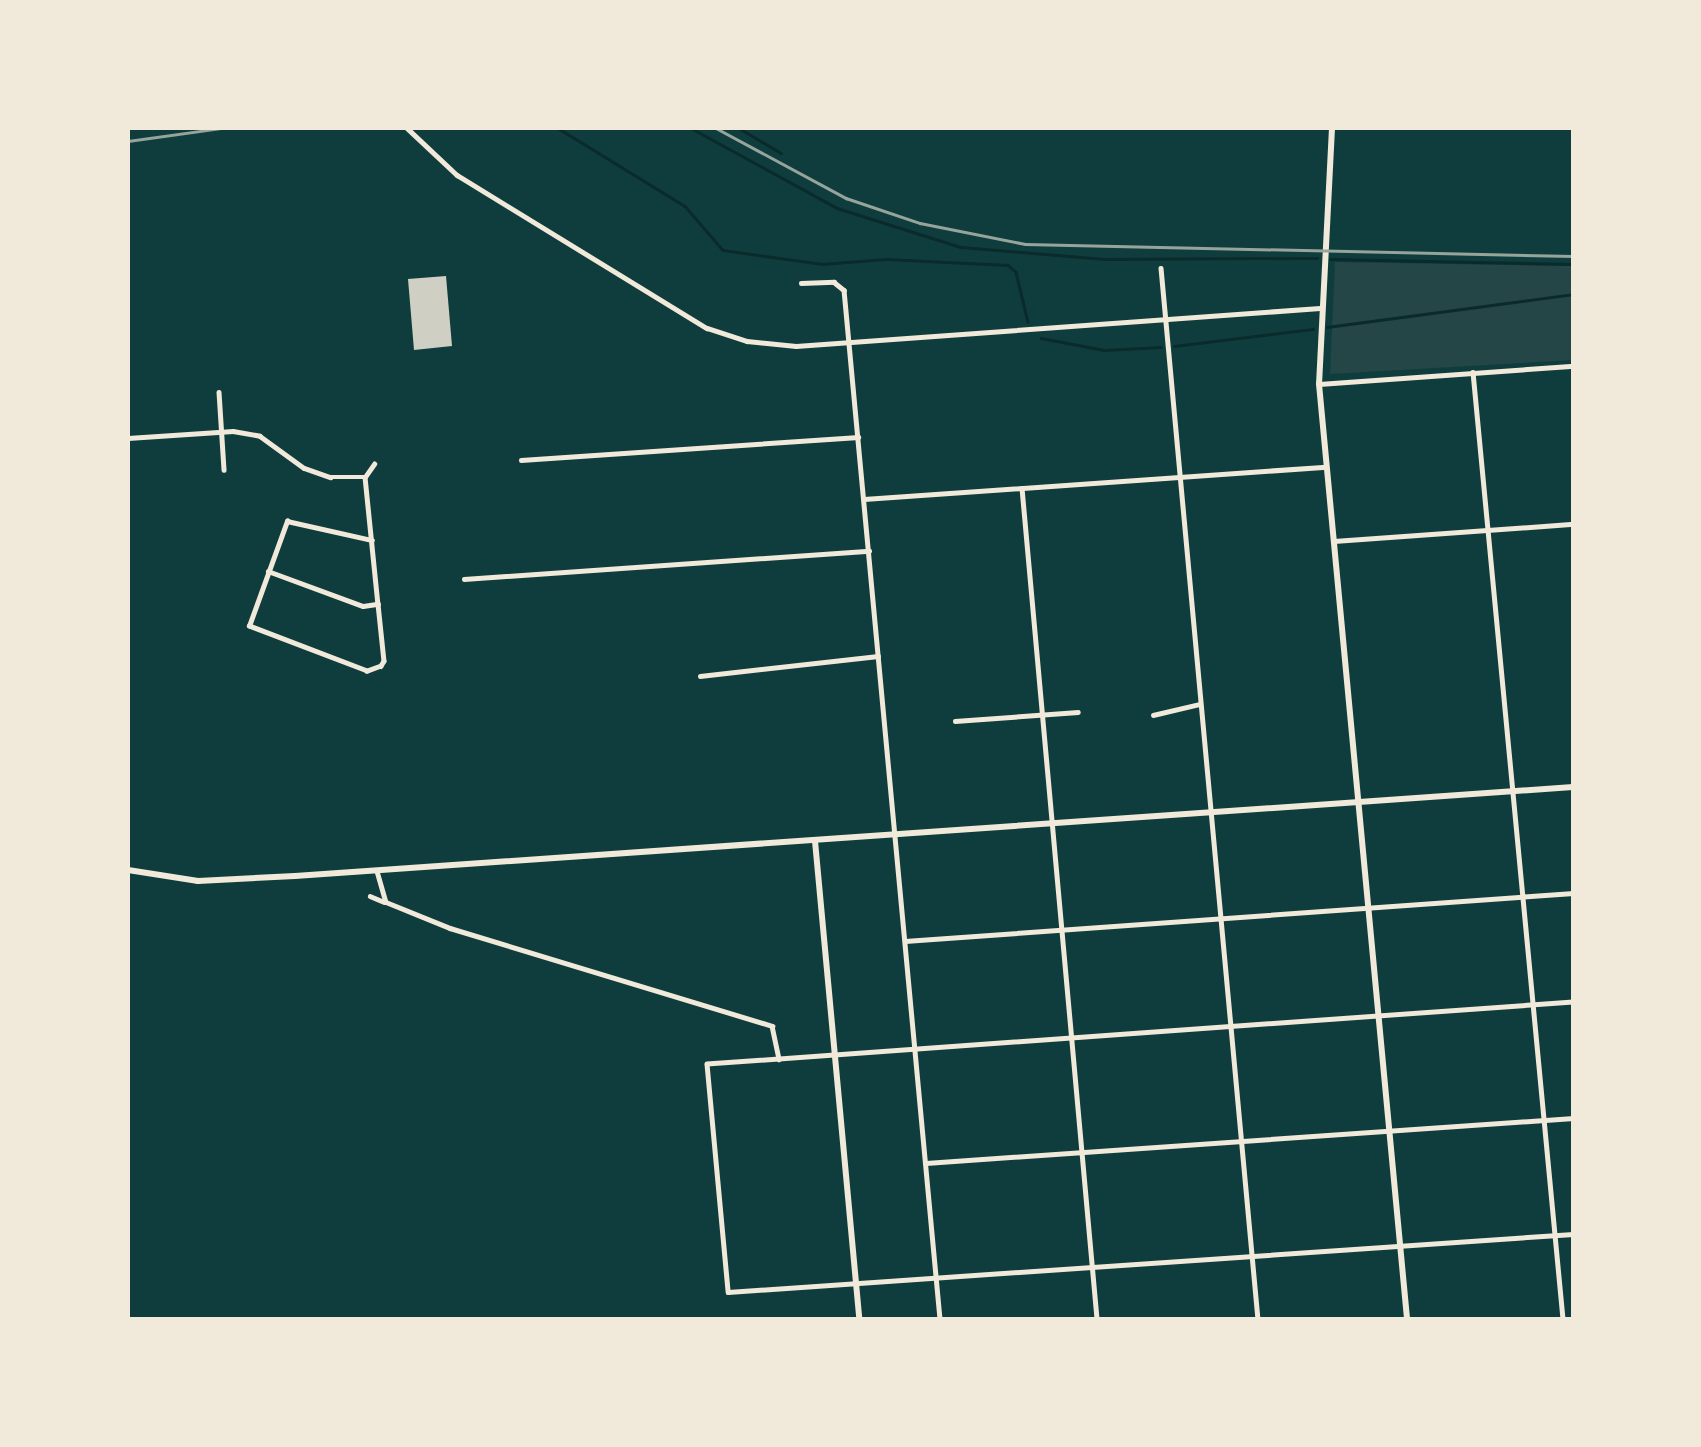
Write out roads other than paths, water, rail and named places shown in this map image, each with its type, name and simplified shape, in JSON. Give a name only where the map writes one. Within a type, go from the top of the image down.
[{"type":"street","points":[[407,128],[457,175],[733,338],[786,346],[1320,308]]},
{"type":"street","points":[[1332,128],[1320,308],[1319,384],[1354,804],[1378,1016],[1407,1319]]},
{"type":"street","points":[[1161,268],[1258,1319]]},
{"type":"street","points":[[801,284],[842,286],[940,1319]]},
{"type":"street","points":[[1319,384],[1573,366]]},
{"type":"street","points":[[1474,372],[1563,1319]]},
{"type":"street","points":[[219,392],[224,470]]},
{"type":"street","points":[[128,438],[222,431],[260,436],[317,474],[365,477]]},
{"type":"street","points":[[521,460],[858,437]]},
{"type":"street","points":[[372,540],[356,541],[291,520],[268,571],[249,626],[366,671],[384,661],[372,540],[365,477],[374,464]]},
{"type":"street","points":[[864,499],[1326,467]]},
{"type":"street","points":[[1022,488],[1097,1319]]},
{"type":"street","points":[[1333,542],[1573,524]]},
{"type":"street","points":[[464,579],[869,551]]},
{"type":"street","points":[[268,571],[363,606],[378,604]]},
{"type":"street","points":[[699,676],[878,656]]},
{"type":"street","points":[[1153,715],[1200,704]]},
{"type":"street","points":[[955,721],[1078,712]]},
{"type":"street","points":[[128,870],[198,881],[377,871],[1573,788]]},
{"type":"street","points":[[815,841],[859,1319]]},
{"type":"street","points":[[377,871],[388,903]]},
{"type":"street","points":[[905,941],[1573,893]]},
{"type":"street","points":[[370,896],[523,954],[772,1026],[779,1059]]},
{"type":"street","points":[[1573,1002],[707,1064],[728,1292],[1573,1234]]},
{"type":"street","points":[[926,1163],[1573,1118]]},
{"type":"waterway","points":[[558,128],[685,206],[723,250],[822,264],[886,259],[1008,265],[1016,272],[1028,322]]},
{"type":"waterway","points":[[691,128],[837,208],[961,247],[1104,259],[1317,258]]},
{"type":"waterway","points":[[739,128],[781,153]]},
{"type":"waterway","points":[[1330,259],[1573,264]]},
{"type":"waterway","points":[[1327,327],[1573,294]]},
{"type":"waterway","points":[[1174,346],[1313,329]]},
{"type":"waterway","points":[[1041,338],[1104,350],[1161,347]]},
{"type":"railway","points":[[128,141],[222,128]]},
{"type":"railway","points":[[716,128],[846,198],[920,223],[1025,244],[1573,256]]}]
